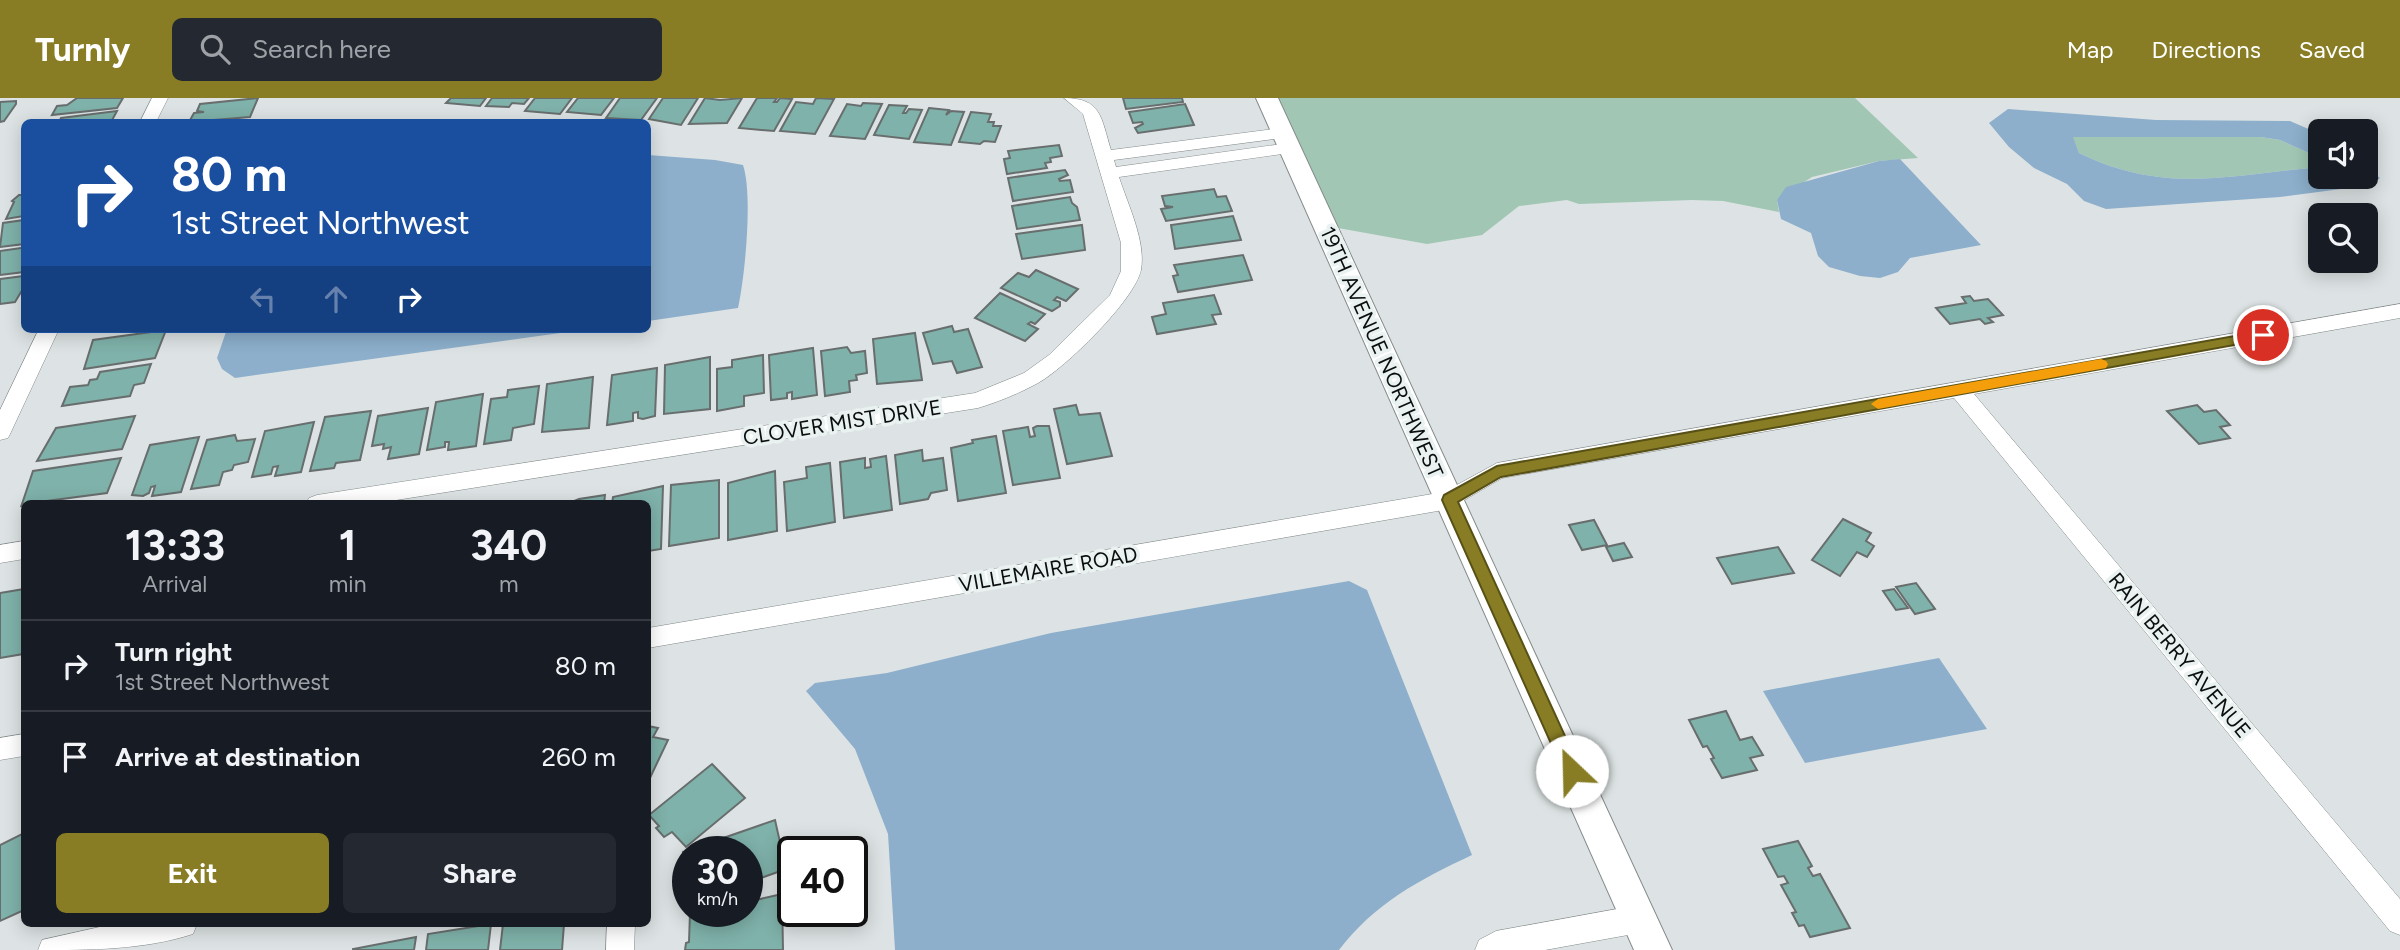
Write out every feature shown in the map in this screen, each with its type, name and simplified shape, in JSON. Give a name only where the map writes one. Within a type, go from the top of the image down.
[{"type":"street","points":[[150,119],[160,98]]},
{"type":"street","name":"CLOVER MIST DRIVE","points":[[342,500],[978,400],[1040,372],[1056,360],[1118,298],[1131,271],[1130,243],[1091,113],[1072,98]]},
{"type":"street","name":"19TH AVENUE NORTHWEST","points":[[1267,98],[1653,950]]},
{"type":"street","points":[[1107,165],[1286,140]]},
{"type":"street","points":[[1450,500],[1497,471],[2400,311]]},
{"type":"street","points":[[0,432],[47,333]]},
{"type":"street","name":"RAIN BERRY AVENUE","points":[[1959,390],[2400,921]]},
{"type":"street","name":"VILLEMAIRE ROAD","points":[[651,637],[1450,500]]},
{"type":"street","points":[[0,554],[21,550]]},
{"type":"street","points":[[0,749],[21,746]]},
{"type":"street","points":[[1489,950],[1496,945],[1534,944],[1639,919]]},
{"type":"street","points":[[52,950],[168,927]]},
{"type":"street","points":[[620,950],[621,927]]},
{"type":"green space","points":[[1278,98],[1855,98],[1918,158],[1879,161],[1812,177],[1777,200],[1779,212],[1723,201],[1579,204],[1567,200],[1519,206],[1482,235],[1427,244],[1338,228]]},
{"type":"green space","points":[[2072,136],[2261,137],[2280,140],[2308,153],[2308,168],[2227,177],[2169,178],[2110,166],[2079,153]]},
{"type":"water","points":[[2008,109],[2156,120],[2290,121],[2308,129],[2308,153],[2280,140],[2261,137],[2073,137],[2079,153],[2110,166],[2140,174],[2198,179],[2308,168],[2308,189],[2341,189],[2280,197],[2106,209],[2084,201],[2067,184],[2034,168],[2009,147],[1989,123]]},
{"type":"water","points":[[651,155],[743,165],[748,215],[738,308],[651,321]]},
{"type":"water","points":[[1900,159],[1981,245],[1910,258],[1898,272],[1880,278],[1860,276],[1829,267],[1818,256],[1811,233],[1781,219],[1777,200],[1786,187],[1879,161]]},
{"type":"water","points":[[226,333],[560,333],[235,378],[222,369],[217,358]]},
{"type":"water","points":[[1349,581],[1367,590],[1472,855],[1399,894],[1353,933],[1339,950],[895,950],[888,834],[855,749],[806,691],[815,683],[887,673],[1051,633]]},
{"type":"water","points":[[1939,658],[1987,729],[1805,763],[1763,691]]},
{"type":"building","points":[[77,98],[123,98],[117,108],[52,115],[57,106],[67,105]]},
{"type":"building","points":[[258,98],[250,117],[191,119],[194,113],[204,112],[197,111],[200,104]]},
{"type":"building","points":[[451,98],[486,98],[480,106],[446,103]]},
{"type":"building","points":[[492,98],[529,98],[524,104],[512,103],[509,107],[486,106]]},
{"type":"building","points":[[535,98],[572,98],[560,114],[525,111]]},
{"type":"building","points":[[578,98],[614,98],[601,115],[567,112]]},
{"type":"building","points":[[620,98],[657,98],[642,119],[606,118]]},
{"type":"building","points":[[663,98],[698,98],[681,125],[649,119]]},
{"type":"building","points":[[705,98],[742,98],[727,123],[689,124]]},
{"type":"building","points":[[757,98],[777,98],[774,102],[780,98],[792,99],[774,131],[739,128]]},
{"type":"building","points":[[816,98],[834,99],[815,134],[780,131],[796,102],[813,104]]},
{"type":"building","points":[[1123,98],[1182,98],[1183,102],[1126,109]]},
{"type":"building","points":[[16,101],[4,121],[0,122],[0,102]]},
{"type":"building","points":[[863,103],[882,104],[865,139],[830,136],[847,104],[861,106]]},
{"type":"building","points":[[1185,104],[1194,125],[1138,133],[1135,128],[1143,124],[1133,123],[1129,112]]},
{"type":"building","points":[[889,105],[907,106],[903,113],[909,109],[922,110],[909,139],[874,135]]},
{"type":"building","points":[[929,108],[949,110],[946,115],[951,111],[964,112],[951,145],[914,142]]},
{"type":"building","points":[[117,111],[113,119],[61,118]]},
{"type":"building","points":[[971,112],[991,114],[988,122],[994,122],[993,126],[1001,126],[995,142],[959,142]]},
{"type":"building","points":[[1059,145],[1062,156],[1050,158],[1051,162],[1045,163],[1047,168],[1007,174],[1004,159],[1010,158],[1008,151]]},
{"type":"building","points":[[1065,170],[1068,175],[1059,179],[1070,180],[1073,192],[1013,201],[1008,178]]},
{"type":"building","points":[[1214,189],[1217,197],[1226,196],[1232,211],[1166,221],[1161,209],[1173,207],[1165,206],[1162,196]]},
{"type":"building","points":[[21,195],[21,216],[6,219],[14,202],[12,201]]},
{"type":"building","points":[[1070,197],[1077,207],[1080,220],[1017,229],[1012,206]]},
{"type":"building","points":[[1233,216],[1241,240],[1175,249],[1171,225]]},
{"type":"building","points":[[21,220],[21,244],[0,247],[3,223]]},
{"type":"building","points":[[1082,225],[1085,250],[1022,259],[1016,234]]},
{"type":"building","points":[[21,248],[21,272],[0,275],[0,251]]},
{"type":"building","points":[[1243,255],[1252,280],[1178,292],[1173,276],[1178,275],[1174,265]]},
{"type":"building","points":[[1036,270],[1078,289],[1066,301],[1057,297],[1054,300],[1060,302],[1060,306],[1052,311],[1001,288],[1018,273],[1029,277]]},
{"type":"building","points":[[21,276],[21,292],[15,302],[0,304],[0,279]]},
{"type":"building","points":[[1000,293],[1045,314],[1035,324],[1028,324],[1038,329],[1025,341],[975,318]]},
{"type":"building","points":[[1214,295],[1221,314],[1212,315],[1216,324],[1157,334],[1152,317],[1166,314],[1163,303]]},
{"type":"building","points":[[1970,296],[1974,301],[1988,299],[2003,315],[1988,318],[1993,322],[1985,324],[1980,319],[1950,324],[1936,308],[1966,303],[1962,297]]},
{"type":"building","points":[[952,326],[954,332],[968,329],[982,367],[957,373],[952,361],[933,364],[923,333]]},
{"type":"building","points":[[165,333],[155,358],[84,369],[93,340]]},
{"type":"building","points":[[915,333],[922,380],[877,384],[873,339]]},
{"type":"building","points":[[847,347],[851,353],[865,351],[867,373],[856,375],[857,380],[849,381],[850,392],[825,396],[821,351]]},
{"type":"building","points":[[813,348],[817,395],[792,399],[792,392],[787,393],[787,398],[771,400],[769,355]]},
{"type":"building","points":[[763,355],[764,393],[744,396],[744,406],[717,411],[717,369],[732,367],[732,360]]},
{"type":"building","points":[[710,357],[710,409],[664,414],[665,365]]},
{"type":"building","points":[[151,364],[144,383],[134,385],[130,396],[62,406],[70,387],[88,385],[90,380],[97,379],[100,372]]},
{"type":"building","points":[[657,368],[655,416],[638,418],[638,412],[633,413],[633,421],[607,425],[612,375]]},
{"type":"building","points":[[593,377],[589,428],[542,432],[547,384]]},
{"type":"building","points":[[539,386],[534,424],[513,428],[511,440],[484,444],[491,399],[507,397],[508,390]]},
{"type":"building","points":[[483,394],[476,446],[448,450],[449,442],[445,442],[445,447],[427,450],[436,402]]},
{"type":"building","points":[[1076,405],[1079,415],[1100,413],[1112,456],[1067,464],[1054,409]]},
{"type":"building","points":[[2197,405],[2204,412],[2216,410],[2230,425],[2220,427],[2230,438],[2199,444],[2167,411]]},
{"type":"building","points":[[428,408],[419,454],[388,459],[391,447],[383,449],[384,444],[372,446],[378,416]]},
{"type":"building","points":[[371,411],[360,460],[336,463],[334,468],[310,471],[325,417]]},
{"type":"building","points":[[135,416],[122,449],[37,461],[56,428]]},
{"type":"building","points":[[314,422],[301,472],[275,476],[278,466],[273,467],[271,474],[252,477],[265,431]]},
{"type":"building","points":[[1049,426],[1060,478],[1013,485],[1003,431],[1028,427],[1030,437],[1035,436],[1033,428]]},
{"type":"building","points":[[235,435],[237,441],[255,439],[248,462],[234,465],[232,470],[223,472],[219,485],[191,489],[207,440]]},
{"type":"building","points":[[996,436],[1006,493],[958,501],[951,448],[973,443],[972,440]]},
{"type":"building","points":[[199,437],[181,492],[152,496],[155,486],[143,496],[132,495],[150,445]]},
{"type":"building","points":[[922,450],[923,461],[943,458],[947,490],[931,493],[928,499],[900,504],[895,455]]},
{"type":"building","points":[[886,456],[892,510],[844,518],[840,462],[865,458],[865,468],[871,467],[870,459]]},
{"type":"building","points":[[121,458],[107,493],[54,500],[23,500],[33,471]]},
{"type":"building","points":[[830,463],[835,522],[787,531],[784,482],[807,478],[806,467]]},
{"type":"building","points":[[775,471],[777,531],[728,540],[728,483]]},
{"type":"building","points":[[719,480],[719,538],[669,546],[671,485]]},
{"type":"building","points":[[663,486],[661,549],[651,551],[651,500],[613,500],[613,497]]},
{"type":"building","points":[[605,495],[604,500],[577,500]]},
{"type":"building","points":[[1843,519],[1871,533],[1866,541],[1874,546],[1867,557],[1857,552],[1840,576],[1812,560]]},
{"type":"building","points":[[1594,520],[1607,545],[1582,550],[1569,525]]},
{"type":"building","points":[[1624,543],[1632,557],[1613,561],[1606,547]]},
{"type":"building","points":[[1778,547],[1794,573],[1732,584],[1717,558]]},
{"type":"building","points":[[1916,583],[1935,609],[1915,614],[1896,587]]},
{"type":"building","points":[[1894,589],[1908,608],[1896,610],[1883,591]]},
{"type":"building","points":[[21,590],[21,654],[0,658],[0,593]]},
{"type":"building","points":[[1726,711],[1740,740],[1752,737],[1763,755],[1750,758],[1757,770],[1722,778],[1711,759],[1714,758],[1707,746],[1703,747],[1689,720]]},
{"type":"building","points":[[651,727],[658,728],[653,737],[668,740],[651,776]]},
{"type":"building","points":[[712,764],[745,798],[699,836],[676,836],[672,832],[664,837],[651,813]]},
{"type":"building","points":[[775,820],[779,836],[777,872],[763,877],[763,836],[729,836]]},
{"type":"building","points":[[21,834],[21,911],[0,921],[0,845]]},
{"type":"building","points":[[1798,841],[1812,866],[1808,868],[1813,876],[1820,874],[1850,928],[1810,937],[1804,925],[1799,926],[1792,913],[1796,912],[1781,885],[1788,883],[1784,876],[1778,877],[1763,849]]},
{"type":"building","points":[[777,895],[777,927],[783,927],[783,950],[685,950],[686,943],[689,942],[690,927],[763,927],[763,898]]},
{"type":"building","points":[[491,927],[488,950],[426,950],[428,934]]},
{"type":"building","points":[[503,927],[564,927],[562,950],[500,950]]},
{"type":"building","points":[[416,937],[414,950],[353,950],[353,949]]},
{"type":"slow traffic","points":[[1878,404],[2101,364]]},
{"type":"route","points":[[1572,771],[1450,500],[1497,471],[2263,335]]}]
